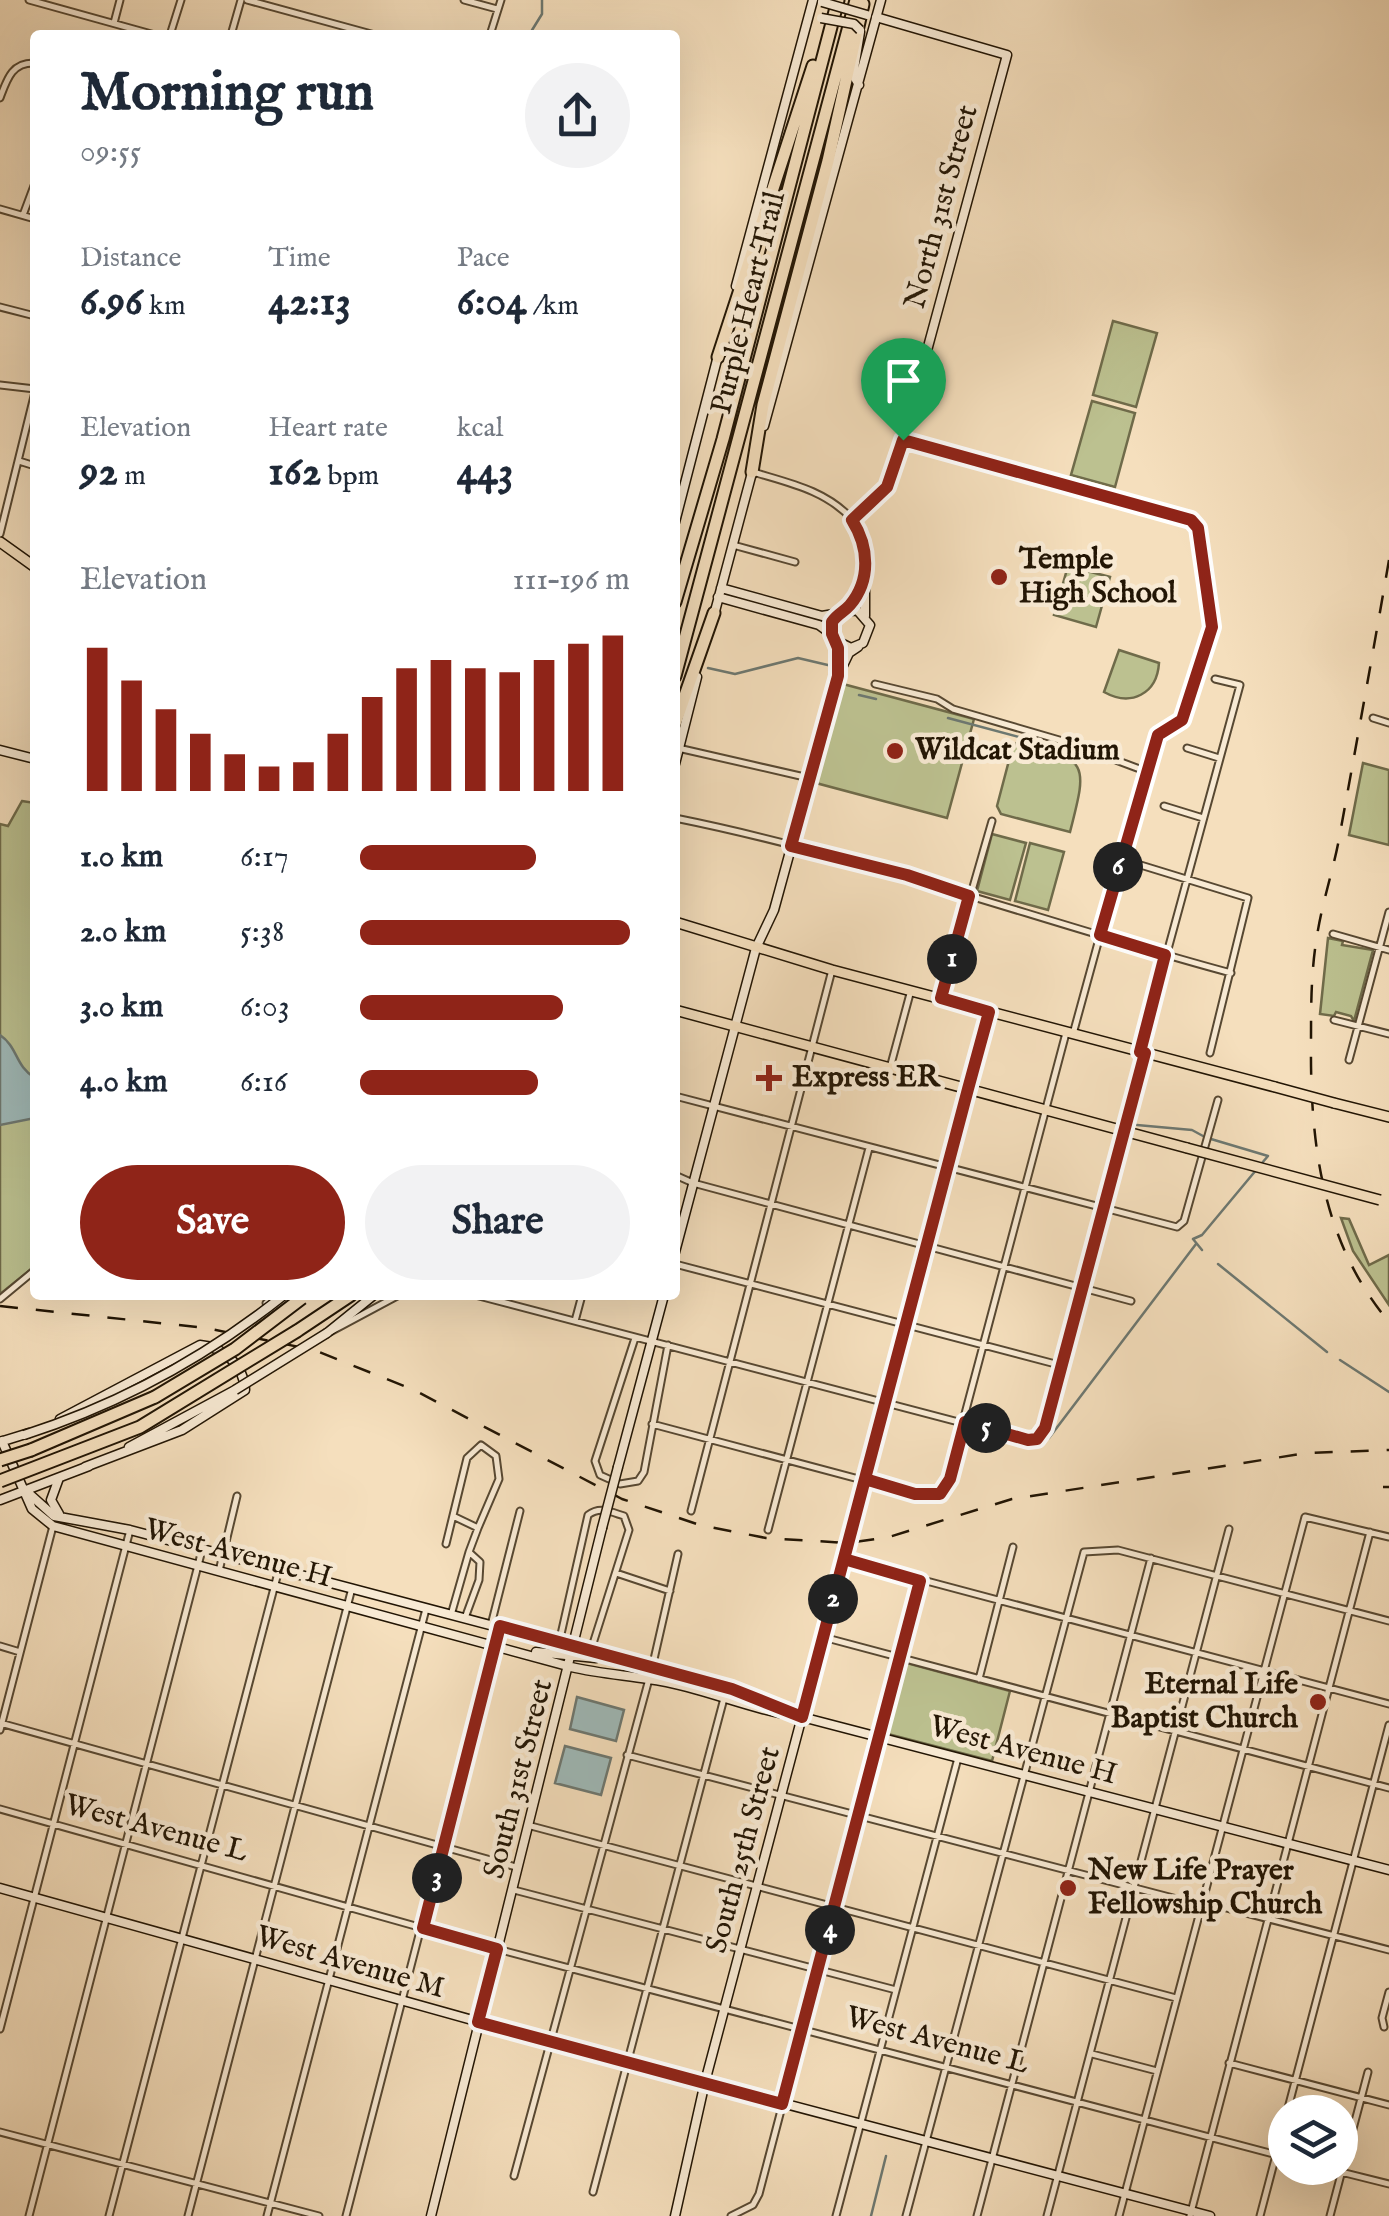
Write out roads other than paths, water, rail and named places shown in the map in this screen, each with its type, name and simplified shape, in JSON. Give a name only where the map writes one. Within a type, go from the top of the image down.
[{"type":"highway","points":[[718,357],[825,0]]},
{"type":"highway","name":"Purple Heart Trail","points":[[680,585],[728,421],[825,0]]},
{"type":"highway","points":[[752,472],[776,354],[828,161],[860,0]]},
{"type":"highway","name":"Purple Heart Trail","points":[[680,658],[860,0]]},
{"type":"highway","points":[[680,710],[714,612]]},
{"type":"highway","points":[[0,1460],[88,1428],[155,1397],[235,1349],[300,1300]]},
{"type":"highway","points":[[297,1331],[336,1300]]},
{"type":"highway","points":[[0,1481],[140,1427],[343,1300]]},
{"type":"main road","points":[[801,0],[807,24]]},
{"type":"main road","points":[[680,491],[807,24],[825,0],[896,22]]},
{"type":"main road","points":[[680,740],[859,85],[871,38],[872,16],[882,0]]},
{"type":"main road","points":[[882,0],[896,22]]},
{"type":"main road","points":[[799,55],[810,30],[821,18],[854,24],[860,30],[861,42],[853,74],[859,85]]},
{"type":"main road","points":[[871,38],[876,30],[896,22]]},
{"type":"main road","name":"North 31st Street","points":[[852,520],[887,487],[903,440],[1007,56],[896,22]]},
{"type":"main road","points":[[680,1233],[756,948],[774,910],[838,676],[849,654],[870,632],[862,586],[865,548],[852,520]]},
{"type":"main road","points":[[0,542],[30,563]]},
{"type":"main road","points":[[838,676],[832,622],[862,586]]},
{"type":"main road","points":[[720,592],[822,616],[842,612],[865,616]]},
{"type":"main road","points":[[720,592],[819,625],[845,647],[858,646]]},
{"type":"main road","points":[[0,750],[30,758]]},
{"type":"main road","points":[[680,923],[832,970],[1389,1117]]},
{"type":"main road","points":[[680,1011],[1385,1201]]},
{"type":"main road","name":"South 25th Street","points":[[675,2216],[676,2199],[725,2008],[989,1012]]},
{"type":"main road","points":[[1,1442],[131,1395],[209,1350],[277,1300]]},
{"type":"main road","points":[[86,1467],[148,1439],[234,1390],[327,1333],[368,1300]]},
{"type":"main road","name":"South 31st Street","points":[[431,2216],[663,1300]]},
{"type":"main road","points":[[0,1500],[182,1430],[245,1390],[242,1373],[228,1356],[200,1345],[104,1398],[24,1435]]},
{"type":"main road","name":"West Avenue H","points":[[1,1442],[32,1509],[52,1526],[570,1667],[626,1679],[648,1679],[802,1717],[1389,1870]]},
{"type":"main road","points":[[60,1477],[54,1483],[51,1500],[66,1520]]},
{"type":"main road","name":"West Avenue H","points":[[25,1490],[54,1516],[66,1520],[130,1530],[559,1643],[574,1651],[652,1666],[727,1687],[802,1717]]},
{"type":"main road","points":[[0,1500],[14,1500],[32,1509]]},
{"type":"main road","points":[[526,1654],[574,1651],[621,1660]]},
{"type":"main road","name":"West Avenue M","points":[[0,1888],[550,2042],[1210,2216]]},
{"type":"street","points":[[30,0],[138,30]]},
{"type":"street","points":[[59,8],[61,0]]},
{"type":"street","points":[[114,23],[120,0]]},
{"type":"street","points":[[172,30],[181,0]]},
{"type":"street","points":[[233,30],[244,0],[356,30]]},
{"type":"street","points":[[464,0],[497,9]]},
{"type":"street","points":[[491,30],[502,0]]},
{"type":"street","points":[[0,98],[12,70],[30,63]]},
{"type":"street","points":[[23,215],[30,196]]},
{"type":"street","points":[[0,209],[30,217]]},
{"type":"street","points":[[0,307],[30,315]]},
{"type":"street","points":[[0,385],[30,390]]},
{"type":"street","points":[[0,534],[30,412]]},
{"type":"street","points":[[652,1424],[915,1494],[940,1494],[950,1479],[1046,1110],[1145,770],[1158,735],[1182,720],[1212,627],[1198,528],[1191,520],[903,440]]},
{"type":"street","points":[[18,461],[30,465]]},
{"type":"street","points":[[752,472],[811,490],[831,500],[852,520]]},
{"type":"street","points":[[733,544],[795,562]]},
{"type":"street","points":[[507,1300],[651,1342],[1028,1440],[1038,1438],[1045,1428],[1063,1366],[1165,955],[1240,685],[1215,680]]},
{"type":"street","points":[[875,684],[937,698],[953,709],[1145,770]]},
{"type":"street","points":[[1373,718],[1389,723]]},
{"type":"street","points":[[680,748],[810,778]]},
{"type":"street","points":[[1187,748],[1219,758]]},
{"type":"street","points":[[1164,806],[1203,818]]},
{"type":"street","points":[[680,819],[907,875],[1231,973]]},
{"type":"street","points":[[941,998],[992,820]]},
{"type":"street","points":[[1120,859],[1248,898],[1210,1053]]},
{"type":"street","points":[[1350,1060],[1389,912]]},
{"type":"street","points":[[1333,934],[1389,950]]},
{"type":"street","points":[[691,1511],[832,970]]},
{"type":"street","points":[[890,1068],[911,990]]},
{"type":"street","points":[[1334,1020],[1389,1034]]},
{"type":"street","points":[[680,1097],[1180,1227],[1218,1100]]},
{"type":"street","points":[[768,1530],[869,1148]]},
{"type":"street","points":[[680,1176],[848,1226],[1131,1300]]},
{"type":"street","points":[[680,1265],[1063,1366]]},
{"type":"street","points":[[0,1299],[30,1274]]},
{"type":"street","points":[[266,1303],[269,1300]]},
{"type":"street","points":[[327,1333],[390,1300]]},
{"type":"street","points":[[575,1321],[581,1300]]},
{"type":"street","points":[[636,1338],[596,1461],[600,1475],[620,1484],[638,1481],[644,1472],[668,1345]]},
{"type":"street","points":[[446,1544],[467,1458],[481,1445],[490,1448],[496,1456],[499,1479],[469,1552],[451,1615]]},
{"type":"street","points":[[219,1572],[237,1496]]},
{"type":"street","points":[[559,1643],[588,1515],[598,1510],[624,1516],[628,1530],[590,1652]]},
{"type":"street","points":[[346,2216],[445,1848],[495,1645],[495,1626],[520,1512]]},
{"type":"street","points":[[455,1517],[478,1528]]},
{"type":"street","points":[[1118,2216],[1304,1517],[1389,1537]]},
{"type":"street","points":[[52,1526],[1,1726],[520,1868]]},
{"type":"street","points":[[0,2029],[130,1530]]},
{"type":"street","points":[[1047,2216],[1229,1530]]},
{"type":"street","points":[[1190,2213],[1370,1532]]},
{"type":"street","points":[[979,1679],[1013,1548]]},
{"type":"street","points":[[29,2216],[202,1550]]},
{"type":"street","points":[[906,2216],[1086,1550],[1118,1550],[1389,1620]]},
{"type":"street","points":[[464,1618],[479,1580],[480,1562],[469,1552]]},
{"type":"street","points":[[514,2176],[652,1666],[678,1554]]},
{"type":"street","points":[[977,2216],[1151,1558]]},
{"type":"street","points":[[844,1559],[1389,1704]]},
{"type":"street","points":[[109,2216],[279,1569]]},
{"type":"street","points":[[616,1573],[670,1590]]},
{"type":"street","points":[[731,2216],[752,2206],[759,2194],[920,1581]]},
{"type":"street","points":[[188,2216],[352,1588]]},
{"type":"street","points":[[266,2216],[426,1609]]},
{"type":"street","points":[[823,1637],[1389,1788]]},
{"type":"street","points":[[0,1646],[20,1652]]},
{"type":"street","points":[[593,2192],[727,1687]]},
{"type":"street","points":[[1292,2095],[1389,1725]]},
{"type":"street","points":[[628,1755],[1200,1905],[1207,1903],[1389,1950]]},
{"type":"street","points":[[836,2216],[958,1758]]},
{"type":"street","name":"West Avenue L","points":[[0,1809],[497,1949],[1268,2153]]},
{"type":"street","points":[[530,1826],[1176,1998]]},
{"type":"street","points":[[514,1890],[896,1990]]},
{"type":"street","points":[[1384,2027],[1382,2018],[1389,1992]]},
{"type":"street","points":[[1091,2054],[1157,2071]]},
{"type":"street","points":[[1229,2062],[1389,2105]]},
{"type":"street","points":[[1358,2110],[1368,2072]]},
{"type":"street","points":[[0,2132],[319,2216]]},
{"type":"street","points":[[1358,2176],[1389,2184]]},
{"type":"street","points":[[1260,2216],[1268,2185]]},
{"type":"street","points":[[1330,2216],[1338,2185]]},
{"type":"water","points":[[0,1035],[30,1073],[30,1119],[0,1125]]},
{"type":"water","points":[[577,1697],[624,1710],[616,1741],[570,1729]]},
{"type":"water","points":[[565,1746],[611,1758],[601,1795],[555,1783]]},
{"type":"waterway","points":[[532,30],[542,14],[542,0]]},
{"type":"waterway","points":[[708,668],[735,674],[798,658],[832,666]]},
{"type":"waterway","points":[[859,695],[876,699]]},
{"type":"waterway","points":[[948,718],[1071,751]]},
{"type":"waterway","points":[[1137,1125],[1192,1130],[1203,1136]]},
{"type":"waterway","points":[[1211,1139],[1268,1156],[1262,1163]]},
{"type":"waterway","points":[[1202,1250],[1193,1239],[1202,1235],[1257,1169]]},
{"type":"waterway","points":[[1045,1435],[1049,1438],[1196,1244]]},
{"type":"waterway","points":[[1218,1264],[1327,1352]]},
{"type":"waterway","points":[[1340,1360],[1389,1392]]},
{"type":"waterway","points":[[871,2216],[886,2156]]},
{"type":"railway","points":[[1389,560],[1339,839],[1317,936],[1311,1042],[1313,1118],[1325,1190],[1348,1259],[1389,1322]]},
{"type":"railway","points":[[0,1306],[206,1328],[314,1350],[414,1390],[622,1499],[700,1525],[766,1538],[848,1543],[889,1537],[1012,1499],[1307,1453],[1389,1450]]},
{"type":"railway","points":[[1383,1487],[1389,1487]]},
{"type":"place","name":"Temple High School","points":[[999,577]]},
{"type":"place","name":"Wildcat Stadium","points":[[895,751]]},
{"type":"place","name":"Express ER","points":[[769,1078]]},
{"type":"place","name":"Eternal Life Baptist Church","points":[[1318,1702]]},
{"type":"place","name":"New Life Prayer Fellowship Church","points":[[1068,1888]]}]
